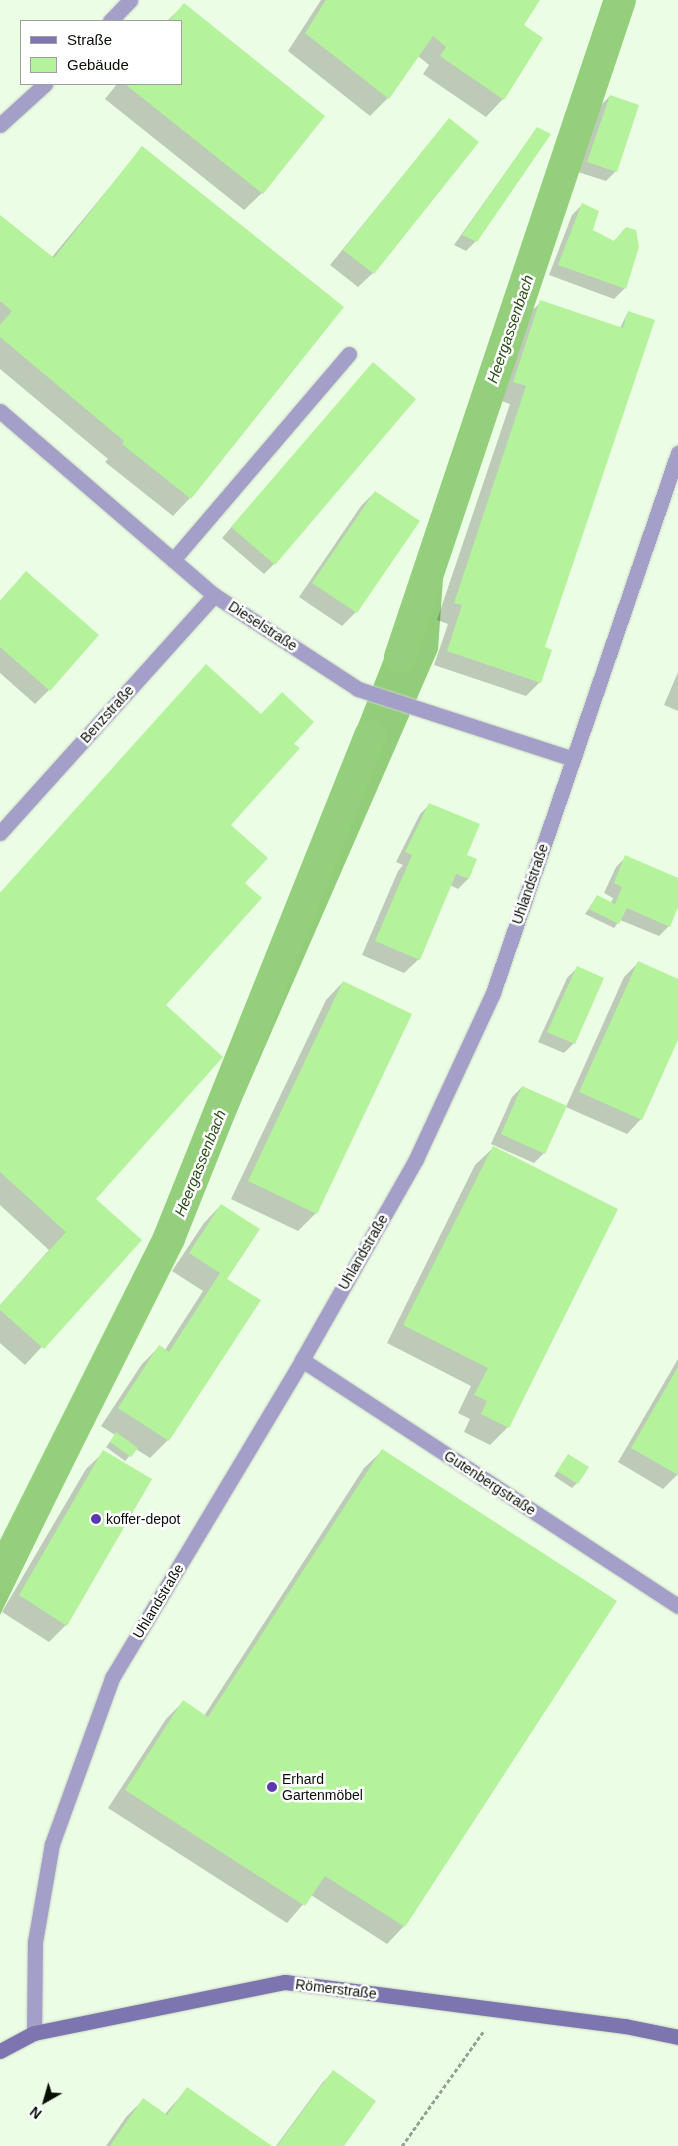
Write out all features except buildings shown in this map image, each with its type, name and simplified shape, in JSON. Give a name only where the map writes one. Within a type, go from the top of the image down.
[{"type":"main road","name":"Römerstraße","points":[[0,2051],[34,2033],[285,1982],[625,2026],[678,2037]]},
{"type":"street","points":[[111,20],[130,0]]},
{"type":"street","points":[[0,125],[44,85]]},
{"type":"street","points":[[173,560],[349,354]]},
{"type":"street","name":"Dieselstraße","points":[[0,411],[214,595],[358,688],[573,759]]},
{"type":"street","name":"Uhlandstraße","points":[[34,2033],[35,1942],[52,1844],[112,1678],[302,1360],[416,1159],[493,993],[678,453]]},
{"type":"street","name":"Benzstraße","points":[[0,833],[214,595]]},
{"type":"street","name":"Gutenbergstraße","points":[[302,1360],[678,1606]]},
{"type":"path","points":[[402,2146],[479,2040],[495,2009]]},
{"type":"green space","points":[[449,493],[438,650],[162,1283],[0,1615],[0,1542],[154,1244]]},
{"type":"waterway","name":"Heergassenbach","points":[[400,657],[620,0]]},
{"type":"waterway","name":"Heergassenbach","points":[[0,1576],[169,1238],[370,736]]},
{"type":"place","name":"koffer-depot","points":[[96,1519]]},
{"type":"place","name":"Erhard Gartenmöbel","points":[[272,1787]]}]
